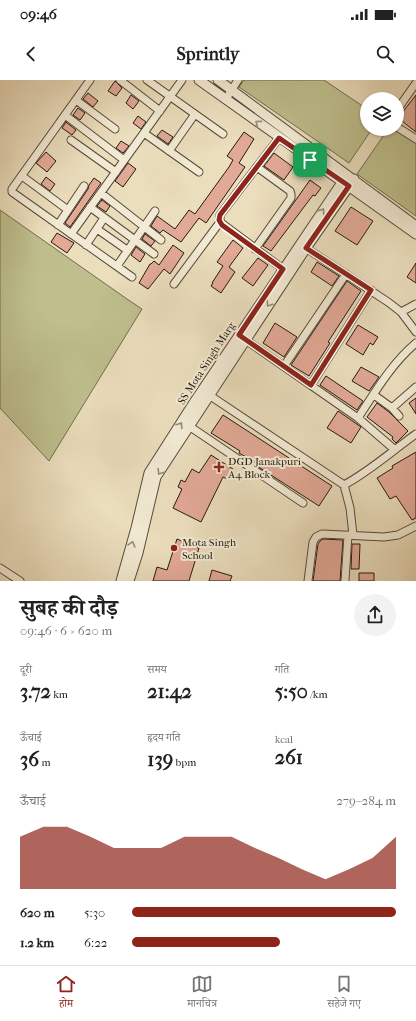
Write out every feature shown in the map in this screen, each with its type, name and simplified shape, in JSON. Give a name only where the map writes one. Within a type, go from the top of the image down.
[{"type":"street","points":[[90,80],[12,189],[12,192],[132,277]]},
{"type":"street","points":[[120,80],[160,111]]},
{"type":"street","points":[[147,80],[223,134]]},
{"type":"street","points":[[71,234],[182,80]]},
{"type":"street","points":[[199,80],[279,138],[348,180],[416,226]]},
{"type":"street","points":[[218,80],[416,234]]},
{"type":"street","points":[[226,99],[238,80]]},
{"type":"street","points":[[404,100],[416,83]]},
{"type":"street","points":[[76,100],[115,129]]},
{"type":"street","points":[[170,151],[195,114]]},
{"type":"street","points":[[65,115],[124,160]]},
{"type":"street","points":[[404,131],[416,139]]},
{"type":"street","points":[[144,133],[199,172]]},
{"type":"street","points":[[174,284],[220,222],[220,215],[279,138]]},
{"type":"street","points":[[71,140],[116,172]]},
{"type":"street","points":[[255,249],[291,198],[290,191],[257,167]]},
{"type":"street","points":[[22,176],[68,210]]},
{"type":"street","name":"SS Mota Singh Marg","points":[[121,581],[136,528],[149,473],[242,337],[306,248],[348,180]]},
{"type":"street","name":"SS Mota Singh Marg","points":[[129,581],[138,553],[156,478],[209,395],[283,269],[348,180]]},
{"type":"street","points":[[58,225],[84,186]]},
{"type":"street","points":[[101,193],[161,240]]},
{"type":"street","points":[[90,207],[154,254]]},
{"type":"street","points":[[116,266],[155,211]]},
{"type":"street","points":[[86,245],[104,218]]},
{"type":"street","points":[[220,222],[283,269]]},
{"type":"street","points":[[97,229],[127,250]]},
{"type":"street","points":[[306,248],[371,290],[401,312],[416,332]]},
{"type":"street","points":[[284,366],[346,274]]},
{"type":"street","points":[[311,385],[371,290]]},
{"type":"street","points":[[401,312],[416,304]]},
{"type":"street","points":[[242,337],[358,418],[394,449]]},
{"type":"street","points":[[358,418],[393,367],[416,343]]},
{"type":"street","points":[[392,408],[416,386]]},
{"type":"street","points":[[209,395],[344,485],[350,508],[350,535],[345,581]]},
{"type":"street","points":[[374,395],[392,408],[399,416]]},
{"type":"street","points":[[189,426],[303,503]]},
{"type":"street","points":[[344,485],[357,478],[416,434]]},
{"type":"street","points":[[308,581],[313,542],[316,537],[322,534],[384,537],[398,535],[416,526]]},
{"type":"street","points":[[0,568],[20,581]]},
{"type":"green space","points":[[244,80],[324,80],[360,104],[360,136],[367,136],[349,163],[239,87]]},
{"type":"green space","points":[[404,133],[416,141],[416,216],[357,174],[383,136],[404,136]]},
{"type":"green space","points":[[0,210],[142,309],[49,461],[0,408]]},
{"type":"building","points":[[115,81],[122,88],[116,96],[108,91]]},
{"type":"building","points":[[88,93],[98,101],[93,107],[83,99]]},
{"type":"building","points":[[131,95],[139,101],[133,109],[126,103]]},
{"type":"building","points":[[416,95],[416,132],[404,123],[404,110]]},
{"type":"building","points":[[78,108],[85,113],[80,120],[73,115]]},
{"type":"building","points":[[138,116],[146,122],[141,129],[133,123]]},
{"type":"building","points":[[66,122],[76,130],[72,135],[62,128]]},
{"type":"building","points":[[162,130],[173,137],[168,144],[157,136]]},
{"type":"building","points":[[244,132],[254,139],[239,163],[245,167],[206,223],[199,218],[181,242],[163,230],[160,233],[151,226],[157,216],[175,229],[189,210],[195,214],[229,167],[233,160],[227,156]]},
{"type":"building","points":[[121,141],[129,146],[123,153],[116,148]]},
{"type":"building","points":[[46,152],[56,161],[47,172],[36,163]]},
{"type":"building","points":[[274,153],[293,167],[284,180],[264,166]]},
{"type":"building","points":[[128,163],[136,169],[123,187],[115,181]]},
{"type":"building","points":[[46,177],[55,184],[50,191],[41,184]]},
{"type":"building","points":[[94,178],[101,183],[70,227],[65,223]]},
{"type":"building","points":[[310,180],[321,188],[315,196],[313,195],[271,251],[263,246]]},
{"type":"building","points":[[102,200],[110,206],[106,212],[97,206]]},
{"type":"building","points":[[351,207],[373,221],[357,245],[335,231]]},
{"type":"building","points":[[57,233],[74,243],[67,253],[51,242]]},
{"type":"building","points":[[145,234],[155,241],[151,246],[142,239]]},
{"type":"building","points":[[233,240],[243,248],[229,267],[235,272],[221,293],[211,286],[223,266],[217,262]]},
{"type":"building","points":[[173,245],[184,253],[170,274],[164,269],[148,289],[139,283],[150,264],[154,261],[159,265]]},
{"type":"building","points":[[136,247],[145,254],[140,262],[131,255]]},
{"type":"building","points":[[258,258],[268,265],[253,286],[242,278]]},
{"type":"building","points":[[317,262],[339,276],[332,286],[311,272]]},
{"type":"building","points":[[416,263],[416,283],[407,277]]},
{"type":"building","points":[[347,281],[361,291],[328,342],[330,343],[309,376],[291,365]]},
{"type":"building","points":[[275,323],[297,337],[284,357],[263,343]]},
{"type":"building","points":[[358,325],[378,337],[373,345],[370,343],[363,355],[346,344]]},
{"type":"building","points":[[361,367],[379,377],[369,391],[352,381]]},
{"type":"building","points":[[326,376],[363,401],[357,410],[320,385]]},
{"type":"building","points":[[416,398],[416,414],[409,403]]},
{"type":"building","points":[[377,403],[389,412],[408,431],[396,443],[392,439],[393,437],[367,417]]},
{"type":"building","points":[[338,411],[361,427],[351,443],[327,428]]},
{"type":"building","points":[[223,415],[332,486],[319,506],[257,466],[258,464],[239,453],[240,451],[211,433]]},
{"type":"building","points":[[416,452],[416,518],[412,520],[396,496],[390,499],[377,478],[393,468],[392,466]]},
{"type":"building","points":[[211,455],[233,469],[227,479],[223,477],[201,522],[173,508],[182,489],[178,487],[181,480],[185,482],[192,469],[199,473]]},
{"type":"building","points":[[177,539],[199,548],[189,581],[153,581],[157,567],[167,570]]},
{"type":"building","points":[[323,539],[343,540],[340,581],[313,581],[318,544]]},
{"type":"building","points":[[352,544],[360,544],[359,569],[351,569]]},
{"type":"building","points":[[212,570],[232,576],[230,581],[209,581]]},
{"type":"building","points":[[359,573],[374,573],[374,581],[359,581]]},
{"type":"place","name":"DGD Janakpuri A4 Block","points":[[219,467]]},
{"type":"place","name":"Mota Singh School","points":[[174,548]]},
{"type":"route","points":[[279,138],[310,160],[349,186],[306,248],[371,290],[311,385],[239,335],[283,269],[222,225],[219,220],[220,215],[279,138]]}]
